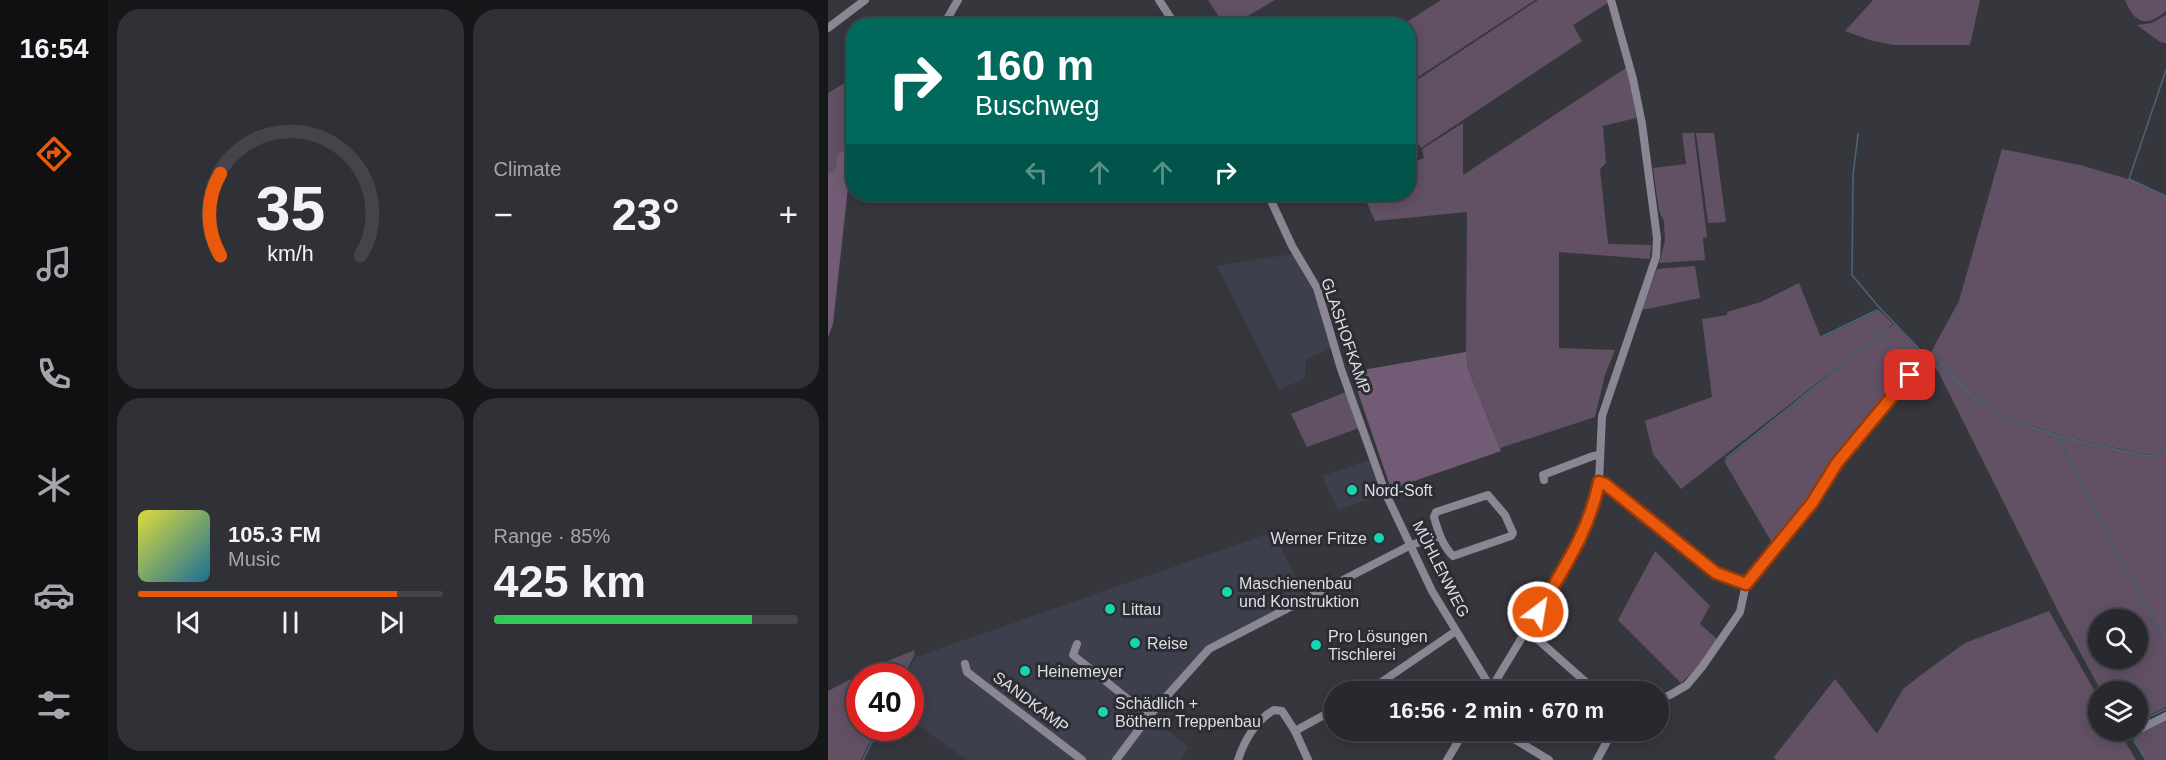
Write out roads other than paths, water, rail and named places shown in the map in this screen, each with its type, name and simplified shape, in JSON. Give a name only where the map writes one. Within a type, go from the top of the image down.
[{"type":"street","points":[[828,28],[866,0]]},
{"type":"street","points":[[948,18],[958,0]]},
{"type":"street","points":[[1159,0],[1171,18]]},
{"type":"street","points":[[1496,681],[1582,538],[1594,505],[1599,482],[1602,416],[1653,268],[1657,238],[1643,130],[1633,79],[1611,0]]},
{"type":"street","name":"GLASHOFKAMP","points":[[1271,201],[1292,246],[1317,288],[1341,369],[1385,492]]},
{"type":"street","points":[[1669,695],[1687,685],[1702,667],[1740,612],[1746,584],[1812,503],[1837,463],[1924,358]]},
{"type":"street","points":[[1544,480],[1543,475],[1600,455]]},
{"type":"street","points":[[1599,482],[1605,484],[1716,573],[1746,584]]},
{"type":"street","name":"MÜHLENWEG","points":[[1385,492],[1432,591],[1485,681]]},
{"type":"street","points":[[1488,495],[1505,515],[1513,533],[1511,536],[1453,556],[1440,536],[1434,517],[1437,512],[1488,495]]},
{"type":"street","points":[[1116,760],[1149,716],[1209,650],[1411,545],[1440,536]]},
{"type":"street","points":[[1527,630],[1585,681]]},
{"type":"street","points":[[1383,681],[1456,631]]},
{"type":"street","points":[[1077,644],[1073,656],[1149,716]]},
{"type":"street","name":"SANDKAMP","points":[[965,664],[967,672],[1082,760]]},
{"type":"street","points":[[1238,760],[1258,723],[1274,710],[1282,711],[1295,731],[1308,760]]},
{"type":"street","points":[[1295,731],[1324,715]]},
{"type":"street","points":[[2148,725],[2166,717]]},
{"type":"street","points":[[1447,760],[1458,741]]},
{"type":"street","points":[[1517,741],[1549,760]]},
{"type":"street","points":[[1597,760],[1607,741]]},
{"type":"waterway","points":[[2166,70],[2129,179],[2166,196]]},
{"type":"waterway","points":[[1858,134],[1853,175],[1852,275],[1924,354]]},
{"type":"waterway","points":[[1819,338],[1877,310]]},
{"type":"waterway","points":[[1726,458],[1888,328]]},
{"type":"waterway","points":[[1930,355],[1978,400],[2020,423],[2062,436],[2145,456],[2155,455],[2166,447]]},
{"type":"waterway","points":[[2060,435],[2060,442],[2166,644]]},
{"type":"waterway","points":[[910,663],[914,654]]},
{"type":"waterway","points":[[2151,716],[2166,709]]},
{"type":"waterway","points":[[863,760],[872,741]]},
{"type":"waterway","points":[[2134,741],[2146,760]]},
{"type":"place","name":"Nord-Soft","points":[[1352,490]]},
{"type":"place","name":"Werner Fritze","points":[[1379,538]]},
{"type":"place","name":"Maschienenbau und Konstruktion","points":[[1227,592]]},
{"type":"place","name":"Littau","points":[[1110,609]]},
{"type":"place","name":"Reise","points":[[1135,643]]},
{"type":"place","name":"Pro Lösungen Tischlerei","points":[[1316,645]]},
{"type":"place","name":"Heinemeyer","points":[[1025,671]]},
{"type":"place","name":"Schädlich + Böthern Treppenbau","points":[[1103,712]]}]
